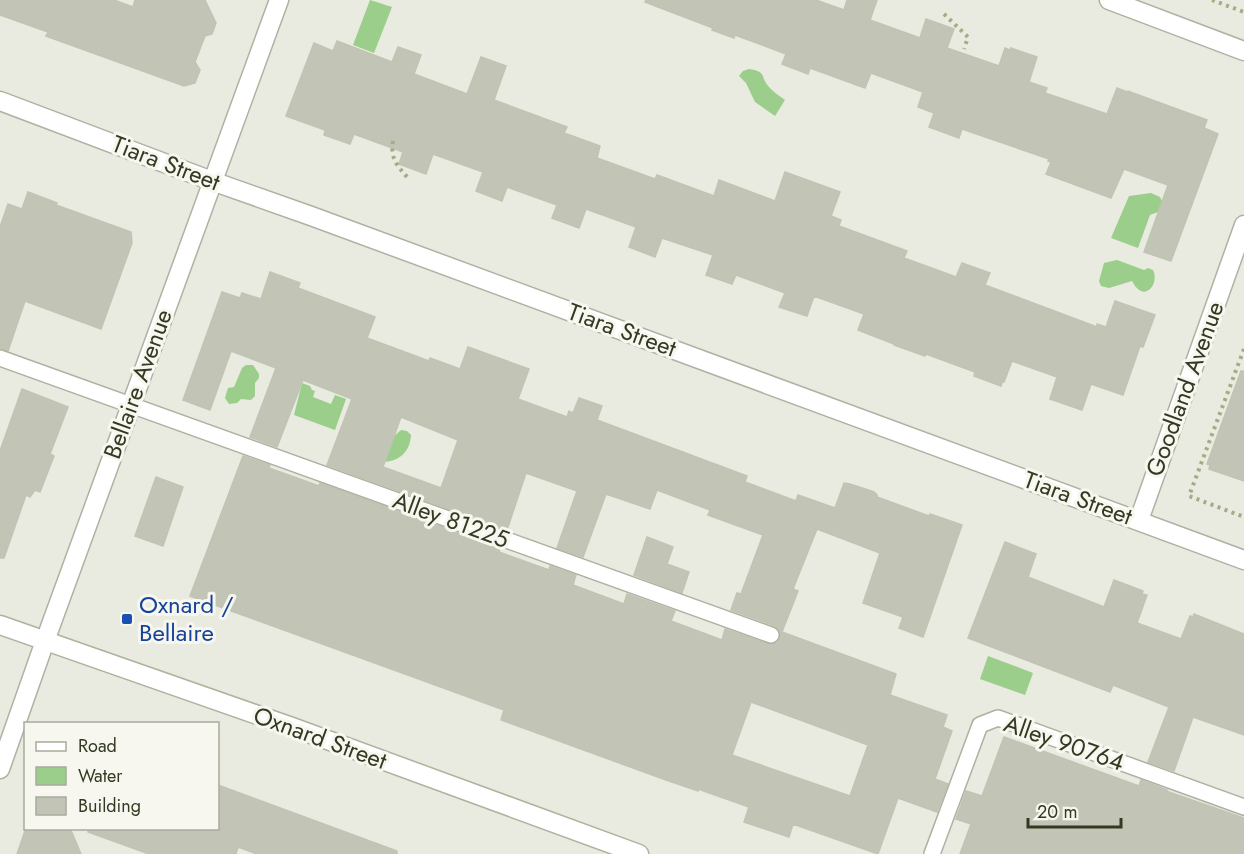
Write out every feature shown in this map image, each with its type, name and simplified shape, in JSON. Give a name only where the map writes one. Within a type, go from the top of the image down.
[{"type":"street","name":"Bellaire Avenue","points":[[0,769],[130,404],[279,0]]},
{"type":"street","points":[[1109,0],[1244,51]]},
{"type":"street","name":"Tiara Street","points":[[0,100],[212,181],[1244,560]]},
{"type":"street","name":"Goodland Avenue","points":[[1139,520],[1244,225]]},
{"type":"street","name":"Oxnard Street","points":[[0,625],[639,854]]},
{"type":"lane","name":"Alley 81225","points":[[0,358],[771,635]]},
{"type":"lane","name":"Alley 90764","points":[[932,854],[980,725],[998,718],[1244,807]]},
{"type":"path","points":[[1212,0],[1244,12]]},
{"type":"path","points":[[944,14],[968,37],[964,49]]},
{"type":"path","points":[[393,141],[391,152],[393,160],[408,178]]},
{"type":"path","points":[[1244,348],[1189,496],[1244,518]]},
{"type":"water","points":[[370,0],[392,7],[374,53],[353,45]]},
{"type":"water","points":[[749,69],[761,73],[769,87],[785,100],[775,116],[755,102],[746,83],[739,76],[743,71]]},
{"type":"water","points":[[1151,193],[1160,197],[1163,203],[1158,212],[1150,215],[1138,248],[1111,238],[1129,196]]},
{"type":"water","points":[[1117,260],[1144,270],[1148,268],[1153,270],[1155,279],[1152,287],[1145,292],[1136,287],[1132,281],[1109,288],[1101,286],[1099,281],[1104,263]]},
{"type":"water","points":[[246,365],[253,365],[259,374],[255,383],[255,396],[251,400],[241,399],[237,403],[229,404],[225,398],[228,388],[234,387],[242,368]]},
{"type":"water","points":[[302,383],[315,391],[313,397],[331,404],[335,395],[346,399],[335,430],[294,415]]},
{"type":"water","points":[[401,430],[411,435],[406,451],[398,458],[381,462],[392,438]]},
{"type":"water","points":[[988,656],[1033,673],[1025,695],[980,679]]},
{"type":"building","points":[[0,0],[114,0],[133,7],[135,0],[205,0],[216,23],[212,34],[205,36],[195,62],[200,70],[195,83],[184,86],[46,36],[48,32],[0,15]]},
{"type":"building","points":[[646,0],[816,0],[844,10],[847,0],[877,0],[870,20],[920,38],[926,19],[954,29],[947,48],[999,66],[1005,48],[1037,57],[1029,82],[1047,88],[1045,93],[1107,114],[1117,88],[1207,120],[1204,128],[1218,134],[1171,261],[1144,252],[1168,185],[1124,169],[1111,198],[1046,174],[1051,162],[1048,161],[1049,159],[962,129],[959,138],[929,127],[934,113],[918,107],[923,92],[871,73],[865,88],[810,68],[808,74],[782,64],[786,54],[735,35],[734,38],[712,30],[713,28],[645,2]]},
{"type":"building","points":[[337,41],[392,62],[398,47],[421,55],[414,74],[467,94],[481,57],[506,66],[494,100],[567,127],[564,133],[600,146],[597,158],[655,179],[657,175],[714,196],[719,180],[775,201],[785,172],[840,192],[831,216],[841,220],[839,226],[907,251],[904,258],[956,277],[962,263],[990,273],[985,285],[1097,327],[1097,324],[1106,327],[1115,301],[1155,315],[1143,347],[1140,346],[1123,395],[1091,384],[1082,410],[1050,399],[1057,377],[1012,361],[1001,386],[974,376],[975,372],[894,345],[858,330],[864,314],[814,296],[807,316],[779,307],[785,293],[736,275],[732,284],[706,275],[713,255],[662,238],[655,257],[629,247],[636,227],[586,209],[579,228],[552,218],[557,205],[507,187],[502,201],[476,191],[483,172],[433,154],[426,174],[399,164],[403,152],[354,134],[350,144],[324,135],[325,130],[286,116],[314,43],[333,51]]},
{"type":"building","points":[[28,192],[57,203],[56,205],[131,232],[132,243],[101,329],[25,301],[8,351],[0,348],[0,227],[8,204],[22,209]]},
{"type":"building","points":[[270,272],[300,283],[298,288],[375,317],[367,338],[429,361],[430,358],[460,369],[468,347],[529,369],[518,399],[567,417],[569,411],[573,413],[579,398],[602,406],[597,420],[747,476],[745,482],[796,501],[798,495],[835,508],[844,483],[874,492],[877,497],[929,516],[930,514],[962,525],[923,637],[899,628],[903,617],[863,603],[880,553],[817,529],[793,589],[798,591],[782,632],[896,674],[890,695],[947,715],[943,727],[952,731],[935,779],[948,784],[937,812],[898,798],[878,854],[793,824],[789,837],[744,822],[749,807],[666,780],[501,720],[504,710],[190,596],[243,456],[319,486],[320,483],[500,548],[499,552],[549,570],[550,566],[576,575],[573,585],[624,604],[627,594],[675,611],[671,621],[722,640],[725,629],[768,644],[777,643],[780,638],[780,633],[775,626],[731,610],[737,593],[741,594],[763,535],[708,515],[710,510],[657,490],[650,509],[606,494],[583,557],[557,548],[577,491],[526,473],[507,530],[327,465],[352,399],[303,380],[277,447],[250,437],[276,368],[231,351],[210,410],[183,400],[222,292],[240,298],[242,293],[261,299]],"holes":[[[401,417],[458,440],[441,488],[383,467]],[[751,702],[868,745],[850,796],[732,755]]]},
{"type":"building","points":[[1241,371],[1244,371],[1244,481],[1209,469],[1210,465],[1207,464]]},
{"type":"building","points":[[22,389],[68,407],[50,454],[54,456],[40,492],[35,490],[30,497],[26,495],[4,558],[0,558],[0,451]]},
{"type":"building","points":[[156,477],[183,487],[163,546],[135,536]]},
{"type":"building","points":[[647,537],[673,547],[667,564],[689,572],[682,593],[634,575]]},
{"type":"building","points":[[1005,542],[1036,554],[1028,577],[1104,607],[1114,580],[1143,591],[1142,594],[1147,595],[1137,623],[1181,639],[1190,616],[1193,617],[1194,614],[1244,634],[1244,735],[1193,717],[1174,771],[1148,762],[1169,707],[1113,685],[1110,692],[968,638]]},
{"type":"building","points":[[1004,737],[1139,786],[1141,780],[1244,818],[1244,854],[960,854],[971,824],[956,819],[966,791],[982,796]]},
{"type":"building","points":[[219,785],[397,851],[397,854],[257,854],[238,847],[236,854],[149,854],[88,832],[88,830],[219,830]]},
{"type":"building","points":[[25,830],[71,830],[81,854],[17,854]]},
{"type":"place","name":"Oxnard / Bellaire","points":[[127,619]]}]
